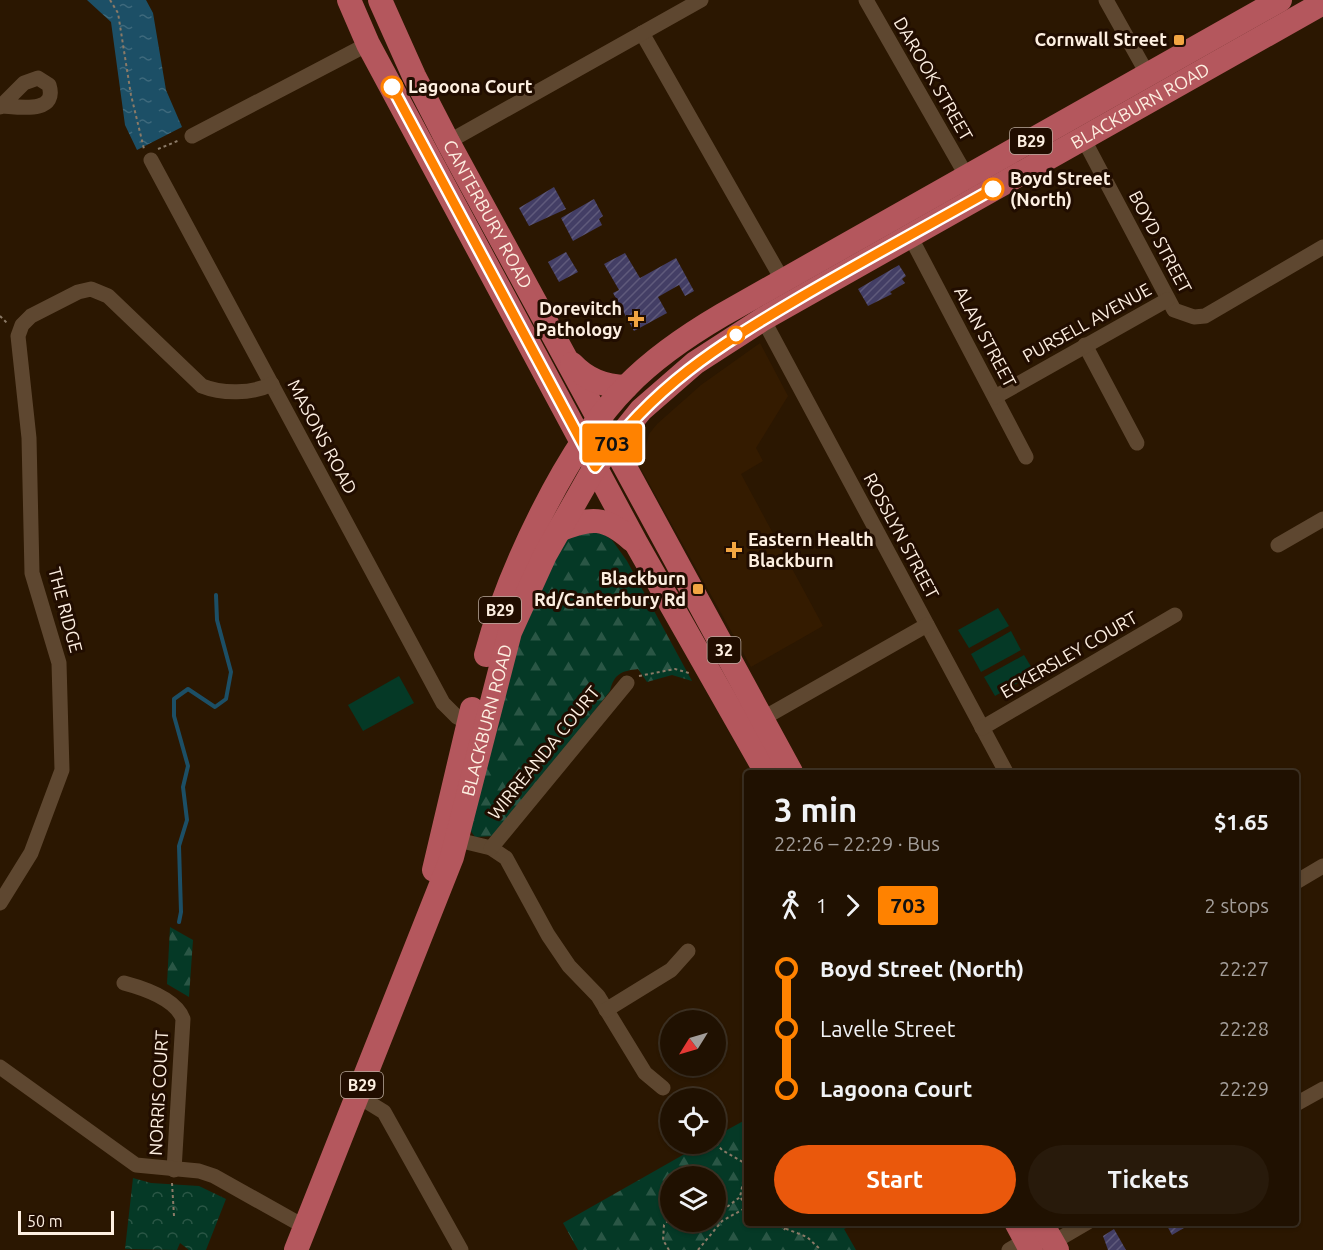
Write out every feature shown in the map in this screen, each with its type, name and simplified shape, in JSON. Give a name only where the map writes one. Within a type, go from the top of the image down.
[{"type":"main road","name":"CANTERBURY ROAD","points":[[349,0],[368,44],[581,442],[765,770]]},
{"type":"main road","name":"CANTERBURY ROAD","points":[[380,0],[414,76],[448,142],[612,443],[633,486],[790,770]]},
{"type":"main road","name":"BLACKBURN ROAD","points":[[449,838],[449,803],[510,632],[559,530],[595,467],[612,443],[658,394],[714,349],[909,236],[973,187],[1148,75],[1280,0]]},
{"type":"main road","name":"BLACKBURN ROAD","points":[[296,1250],[425,920],[449,838],[474,773],[476,725],[490,639],[508,590],[537,526],[581,442],[599,419],[626,387],[682,340],[783,281],[973,187],[1083,138],[1323,3]]},
{"type":"main road","points":[[563,353],[583,375],[604,384],[626,387]]},
{"type":"main road","points":[[633,486],[630,462],[639,424],[658,394]]},
{"type":"main road","points":[[559,530],[585,520],[599,520],[622,530],[636,543]]},
{"type":"main road","points":[[449,803],[474,773]]},
{"type":"street","points":[[448,142],[702,0]]},
{"type":"street","name":"DAROOK STREET","points":[[866,0],[973,187]]},
{"type":"street","points":[[1106,0],[1148,75]]},
{"type":"street","points":[[642,33],[783,281]]},
{"type":"street","points":[[192,136],[368,44]]},
{"type":"street","name":"BOYD STREET","points":[[1083,138],[1167,300],[1174,310],[1185,315],[1205,316],[1323,247]]},
{"type":"street","name":"MASONS ROAD","points":[[151,160],[443,703],[457,717],[476,725]]},
{"type":"street","name":"ALAN STREET","points":[[909,236],[1026,457]]},
{"type":"street","name":"THE RIDGE","points":[[0,903],[31,853],[62,770],[59,663],[32,573],[29,438],[18,341],[22,325],[32,316],[84,289],[98,290],[108,296],[202,386],[214,390],[253,391],[272,384]]},
{"type":"street","name":"PURSELL AVENUE","points":[[994,397],[1167,300]]},
{"type":"street","name":"ROSSLYN STREET","points":[[763,319],[1005,770]]},
{"type":"street","points":[[1085,345],[1137,442]]},
{"type":"street","points":[[1278,545],[1323,519]]},
{"type":"street","name":"ECKERSLEY COURT","points":[[982,728],[1175,615]]},
{"type":"street","points":[[762,719],[927,625]]},
{"type":"street","name":"WIRREANDA COURT","points":[[491,848],[627,683]]},
{"type":"street","points":[[449,838],[491,848],[506,858],[548,935],[606,1010],[637,1062],[653,1082],[663,1088]]},
{"type":"street","points":[[1299,880],[1323,866]]},
{"type":"street","points":[[606,1010],[671,970],[688,951]]},
{"type":"street","name":"NORRIS COURT","points":[[124,984],[145,990],[173,1005],[180,1011],[183,1019],[173,1176]]},
{"type":"street","points":[[0,1067],[136,1165],[173,1176],[199,1171],[214,1176],[305,1227]]},
{"type":"street","points":[[1299,1102],[1323,1089]]},
{"type":"street","points":[[358,1096],[384,1112],[461,1250]]},
{"type":"street","points":[[1035,1238],[1075,1226]]},
{"type":"path","points":[[110,0],[118,13],[131,96],[143,147],[151,160],[159,147],[192,136]]},
{"type":"path","points":[[627,683],[637,677],[675,669],[698,676]]},
{"type":"path","points":[[726,1152],[744,1161]]},
{"type":"path","points":[[173,1176],[174,1216]]},
{"type":"path","points":[[726,1207],[740,1197],[744,1178]]},
{"type":"path","points":[[740,1197],[744,1203]]},
{"type":"path","points":[[698,1250],[722,1221],[744,1209]]},
{"type":"path","points":[[776,1226],[807,1238],[821,1250]]},
{"type":"path","points":[[784,1230],[786,1226]]},
{"type":"path","points":[[664,1232],[663,1240],[669,1250]]},
{"type":"shaded area","name":"Eastern Health Blackburn","points":[[760,343],[788,396],[756,448],[763,461],[741,474],[823,626],[751,667],[640,467],[649,434],[657,424],[701,385]]},
{"type":"green space","points":[[590,525],[612,540],[627,561],[692,681],[672,675],[647,682],[638,669],[619,674],[610,691],[496,836],[475,837],[470,830],[506,670],[561,541]]},
{"type":"green space","points":[[998,608],[1009,626],[969,648],[958,630]]},
{"type":"green space","points":[[1011,631],[1021,650],[981,672],[971,654]]},
{"type":"green space","points":[[1024,655],[1035,673],[995,696],[984,677]]},
{"type":"green space","points":[[399,676],[414,703],[363,731],[348,705]]},
{"type":"green space","points":[[170,927],[193,940],[189,997],[167,984]]},
{"type":"green space","points":[[744,1121],[744,1226],[850,1226],[844,1229],[856,1250],[578,1250],[563,1223],[660,1168],[660,1232],[726,1232],[726,1166],[663,1166],[685,1154],[726,1154],[726,1131]]},
{"type":"green space","points":[[133,1178],[151,1183],[199,1186],[226,1199],[206,1250],[189,1250],[180,1243],[177,1250],[125,1249]]},
{"type":"water","points":[[87,0],[146,0],[153,13],[166,90],[182,127],[137,150],[125,125],[111,22]]},
{"type":"building","points":[[554,187],[566,209],[529,226],[519,208]]},
{"type":"building","points":[[594,199],[603,216],[599,219],[602,225],[573,241],[561,218]]},
{"type":"building","points":[[566,252],[578,272],[559,282],[548,262]]},
{"type":"building","points":[[625,253],[640,278],[676,258],[694,291],[685,296],[679,285],[658,297],[667,313],[634,331],[613,293],[619,290],[604,264]]},
{"type":"building","points":[[899,265],[906,276],[902,279],[905,283],[890,292],[892,294],[868,306],[858,289]]},
{"type":"building","points":[[1167,1226],[1187,1226],[1172,1235]]},
{"type":"building","points":[[1114,1229],[1126,1250],[1108,1250],[1103,1236]]},
{"type":"waterway","points":[[179,922],[181,912],[179,846],[187,820],[183,787],[188,766],[174,716],[174,699],[188,689],[215,707],[226,699],[231,672],[217,620],[216,595]]},
{"type":"bus line","name":"703","points":[[392,87],[514,320],[595,467],[612,443],[641,410],[669,384],[714,349],[827,282],[993,189]]},
{"type":"place","name":"Cornwall Street","points":[[1179,40]]},
{"type":"place","name":"Lagoona Court","points":[[392,87]]},
{"type":"place","name":"Boyd Street (North)","points":[[993,189]]},
{"type":"place","name":"Dorevitch Pathology","points":[[636,319]]},
{"type":"place","name":"Eastern Health Blackburn","points":[[734,550]]},
{"type":"place","name":"Blackburn Rd/Canterbury Rd","points":[[698,589]]}]
